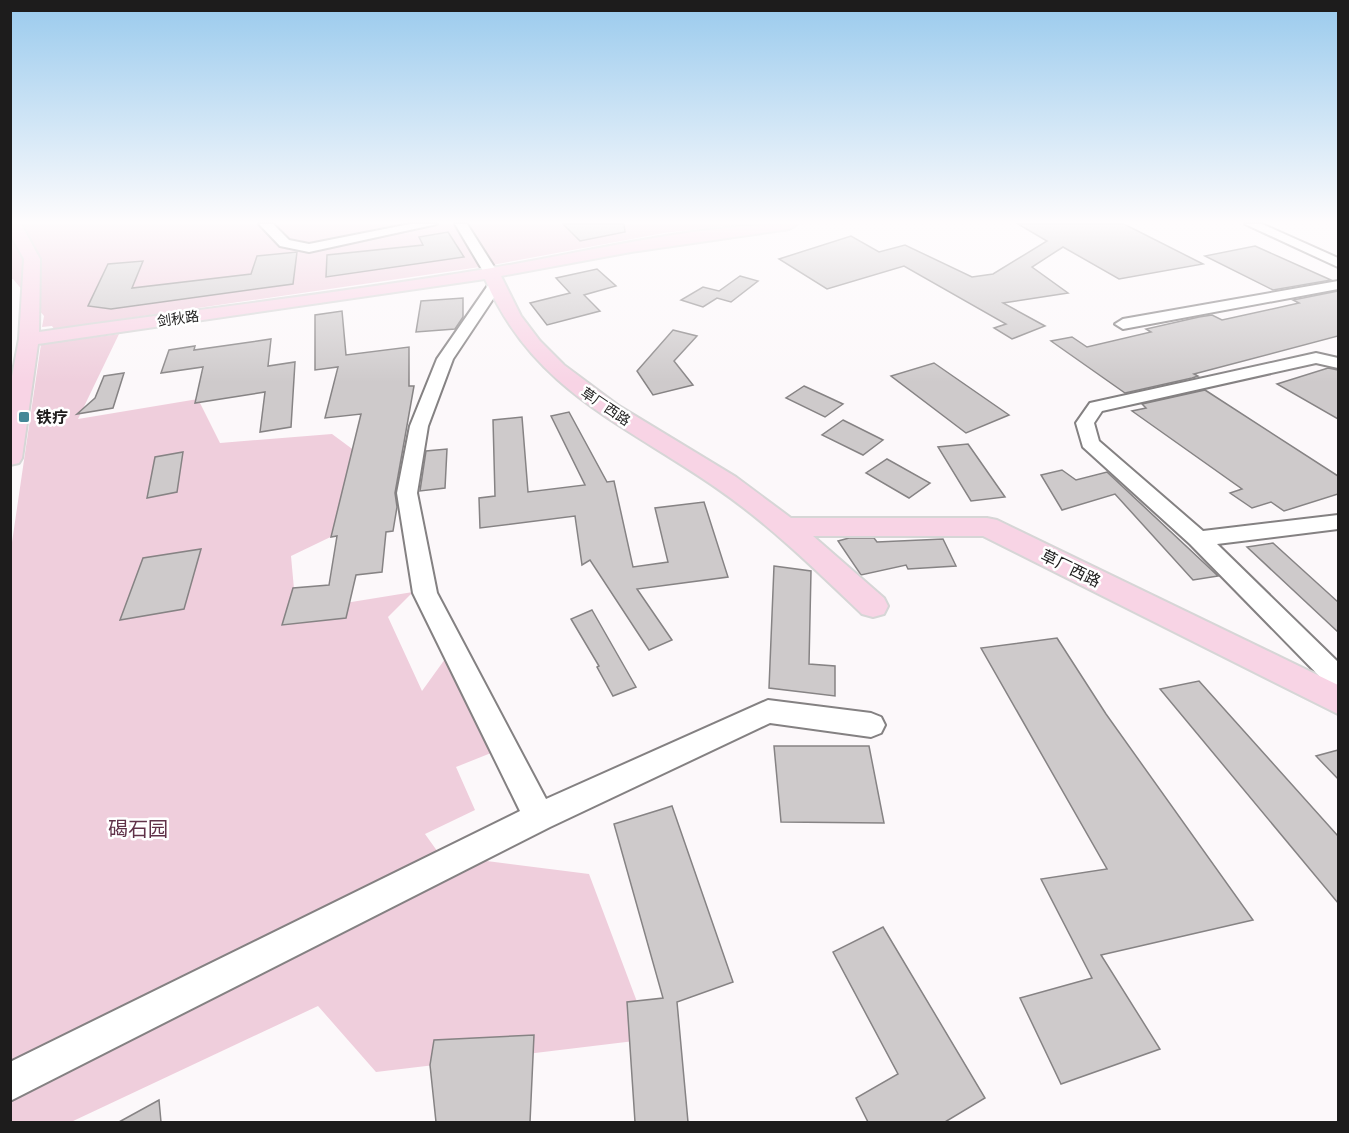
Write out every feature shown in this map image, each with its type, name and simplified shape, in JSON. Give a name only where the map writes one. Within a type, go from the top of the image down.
[{"type":"main road","points":[[10,458],[29,339],[31,277]]},
{"type":"main road","name":"剑秋路","points":[[29,339],[498,277]]},
{"type":"main road","name":"草厂西路","points":[[493,278],[513,317],[536,349],[576,386],[728,484],[783,527],[873,606]]},
{"type":"main road","name":"草厂西路","points":[[783,527],[987,527],[1338,700]]},
{"type":"street","points":[[493,278],[445,359],[418,426],[407,493],[425,593],[539,817]]},
{"type":"street","points":[[1123,324],[1338,285]]},
{"type":"street","points":[[1338,361],[1316,358],[1096,407],[1084,423],[1090,443],[1198,540],[1338,678]]},
{"type":"street","points":[[1198,540],[1338,522]]},
{"type":"street","points":[[10,1082],[539,817],[768,711],[871,725]]},
{"type":"green space","points":[[11,277],[412,277],[54,329],[52,326],[42,327],[44,316]]},
{"type":"green space","name":"碣石园","points":[[119,334],[78,419],[198,399],[220,443],[332,434],[359,454],[343,531],[291,556],[296,611],[413,592],[388,617],[422,691],[458,641],[491,753],[456,767],[475,810],[425,834],[440,855],[589,874],[651,1039],[376,1072],[318,1006],[71,1122],[11,1122],[10,556],[41,344]]},
{"type":"building","points":[[102,277],[137,277],[132,288],[227,277],[294,277],[293,284],[111,309],[88,306]]},
{"type":"building","points":[[606,277],[616,286],[584,295],[600,311],[547,325],[530,303],[570,293],[556,278]]},
{"type":"building","points":[[739,277],[758,281],[731,302],[717,298],[703,307],[681,300],[703,287],[719,291]]},
{"type":"building","points":[[808,277],[868,277],[827,289]]},
{"type":"building","points":[[923,277],[1046,277],[1068,293],[1003,303],[1045,326],[1012,339],[994,328],[1006,324]]},
{"type":"building","points":[[1247,277],[1324,277],[1331,280],[1273,290]]},
{"type":"building","points":[[1338,291],[1338,336],[1194,374],[1198,376],[1192,378],[1125,393],[1051,341],[1072,337],[1087,347],[1151,332],[1146,329],[1199,317],[1212,315],[1222,320],[1299,303],[1293,300]]},
{"type":"building","points":[[463,298],[463,317],[455,329],[416,332],[421,301]]},
{"type":"building","points":[[342,311],[346,355],[409,347],[409,386],[414,386],[395,493],[397,507],[393,531],[386,532],[382,572],[356,575],[346,618],[282,625],[293,588],[329,585],[337,536],[331,537],[361,414],[325,418],[338,367],[315,370],[315,315]]},
{"type":"building","points":[[673,330],[697,336],[674,361],[693,385],[653,395],[637,371]]},
{"type":"building","points":[[271,339],[268,366],[295,362],[291,427],[260,432],[265,392],[195,403],[203,367],[161,373],[169,350],[195,346],[194,350]]},
{"type":"building","points":[[934,363],[1009,415],[966,433],[891,376]]},
{"type":"building","points":[[1328,368],[1338,370],[1338,419],[1277,384]]},
{"type":"building","points":[[124,373],[113,408],[77,414],[95,398],[104,376]]},
{"type":"building","points":[[804,386],[843,404],[825,417],[786,398]]},
{"type":"building","points":[[1205,390],[1338,476],[1338,494],[1284,511],[1271,502],[1252,508],[1230,493],[1242,489],[1132,411],[1146,408],[1142,404]]},
{"type":"building","points":[[569,412],[607,482],[614,481],[633,567],[668,562],[655,508],[704,502],[728,577],[637,589],[672,640],[649,650],[590,560],[582,565],[575,516],[480,528],[479,498],[495,496],[493,420],[522,417],[528,492],[585,485],[551,416]]},
{"type":"building","points":[[843,420],[883,440],[863,455],[822,435]]},
{"type":"building","points":[[968,444],[1005,497],[971,501],[938,447]]},
{"type":"building","points":[[447,449],[445,488],[420,491],[426,451]]},
{"type":"building","points":[[183,452],[177,492],[147,498],[155,457]]},
{"type":"building","points":[[887,459],[930,483],[909,498],[866,473]]},
{"type":"building","points":[[1062,470],[1076,480],[1107,472],[1218,576],[1193,580],[1115,494],[1062,510],[1041,475]]},
{"type":"building","points":[[849,538],[874,538],[877,542],[943,539],[956,566],[908,569],[906,565],[861,575],[838,541]]},
{"type":"building","points":[[1273,543],[1338,602],[1338,632],[1247,547]]},
{"type":"building","points":[[201,549],[184,609],[120,620],[143,558]]},
{"type":"building","points":[[774,566],[811,571],[809,664],[835,666],[835,696],[769,688]]},
{"type":"building","points":[[592,610],[636,687],[613,696],[597,667],[599,666],[571,619]]},
{"type":"building","points":[[1057,638],[1106,714],[1253,920],[1101,955],[1160,1049],[1061,1084],[1020,998],[1092,978],[1041,879],[1107,869],[981,648]]},
{"type":"building","points":[[1199,681],[1338,836],[1338,903],[1160,689]]},
{"type":"building","points":[[774,746],[869,746],[884,823],[781,822]]},
{"type":"building","points":[[1338,750],[1338,779],[1316,756]]},
{"type":"building","points":[[672,806],[733,982],[677,1002],[688,1122],[635,1122],[627,1002],[663,998],[614,824]]},
{"type":"building","points":[[883,927],[985,1098],[945,1122],[868,1122],[856,1098],[898,1074],[833,952]]},
{"type":"building","points":[[534,1035],[530,1122],[436,1122],[430,1065],[434,1040]]},
{"type":"building","points":[[159,1100],[161,1122],[119,1122]]},
{"type":"place","name":"铁疗","points":[[24,417]]}]
